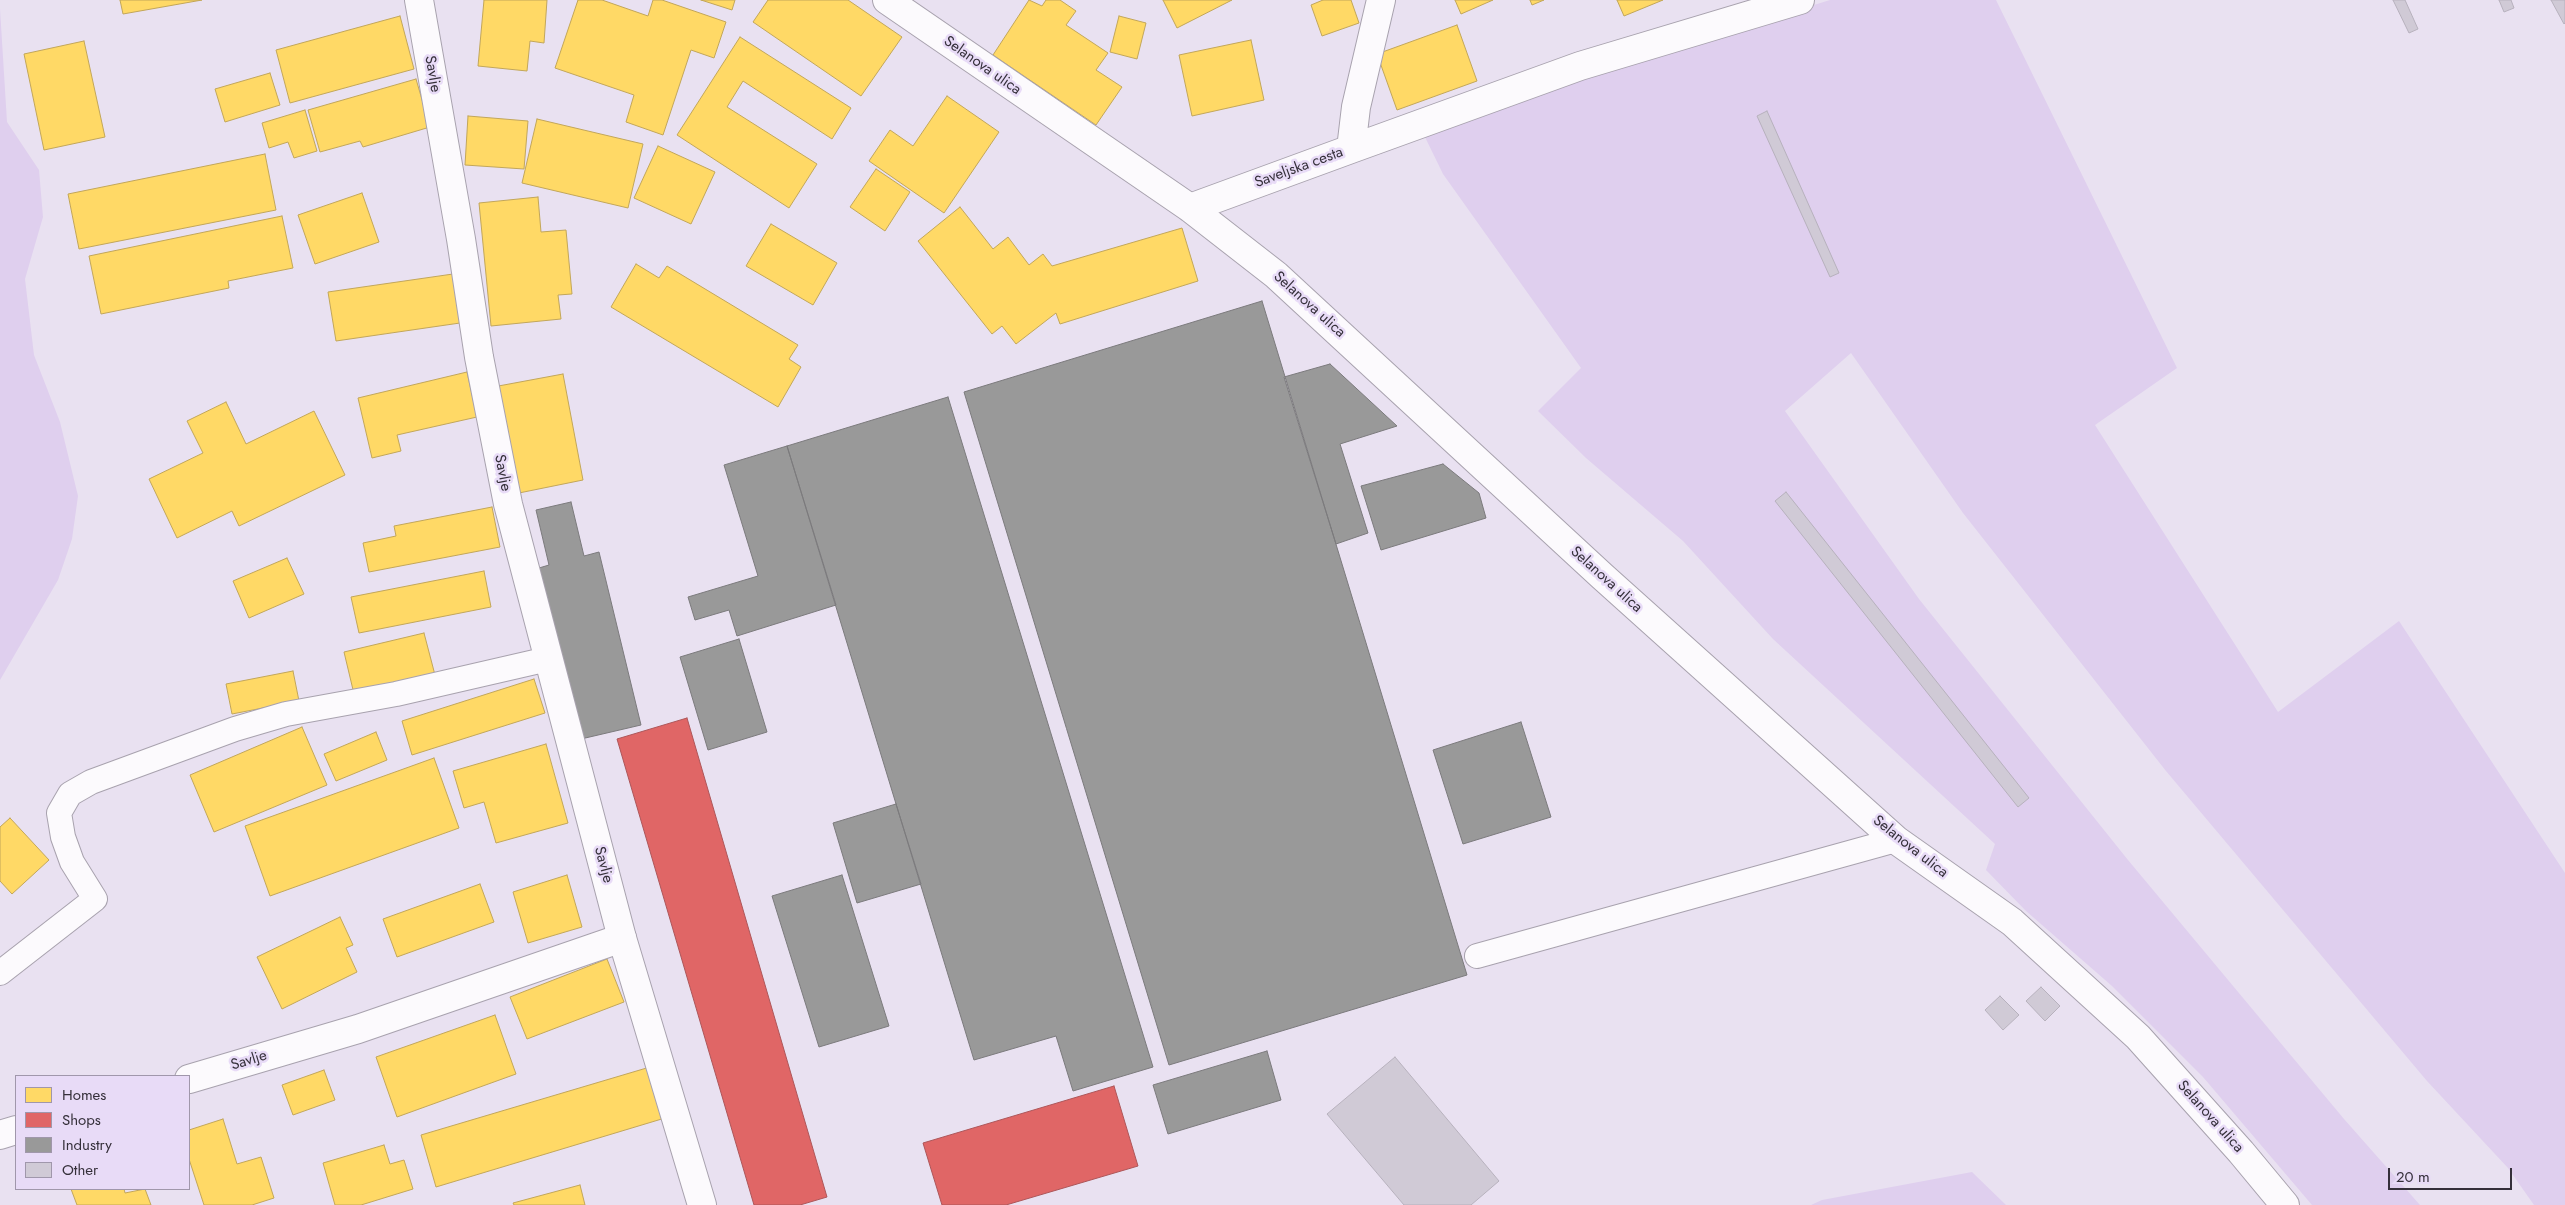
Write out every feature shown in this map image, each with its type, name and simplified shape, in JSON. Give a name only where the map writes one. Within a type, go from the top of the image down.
[{"type":"street","name":"Savlje","points":[[419,0],[462,239],[479,357],[508,504],[622,938],[702,1205]]},
{"type":"street","name":"Selanova ulica","points":[[887,0],[1190,208],[1276,274],[1602,576],[1896,840],[2012,922],[2138,1037],[2241,1152],[2285,1205]]},
{"type":"street","name":"Saveljska cesta","points":[[1190,208],[1351,149],[1356,107],[1381,0]]},
{"type":"street","points":[[1351,149],[1580,66],[1800,0]]},
{"type":"street","name":"Savlje","points":[[190,1079],[358,1029],[622,938]]},
{"type":"street","points":[[0,1135],[15,1130]]},
{"type":"lane","points":[[0,972],[95,899],[72,862],[63,837],[59,813],[70,794],[91,782],[235,729],[286,714],[396,694],[548,659]]},
{"type":"lane","points":[[1477,956],[1896,840]]},
{"type":"shaded area","points":[[1830,0],[1996,0],[2177,368],[2095,425],[2278,712],[2399,621],[2565,873],[2565,1205],[2534,1205],[2508,1168],[2427,1081],[2166,771],[1963,513],[1851,353],[1785,411],[1919,599],[2128,860],[2344,1119],[2420,1205],[2312,1205],[2203,1077],[2112,986],[2026,911],[1986,870],[1995,844],[1773,639],[1683,541],[1586,458],[1538,411],[1581,368],[1443,174],[1424,135],[1586,76]]},
{"type":"shaded area","points":[[0,9],[7,122],[39,170],[43,217],[25,279],[34,355],[60,422],[78,496],[72,539],[58,580],[0,680]]},
{"type":"shaded area","points":[[1972,1172],[2006,1205],[1811,1205],[1822,1200]]},
{"type":"building: Homes","points":[[120,0],[202,0],[123,14]]},
{"type":"building: Homes","points":[[484,0],[547,0],[544,43],[530,41],[527,71],[478,66]]},
{"type":"building: Homes","points":[[578,0],[602,0],[648,16],[653,0],[662,0],[726,22],[714,58],[691,50],[663,135],[626,122],[634,95],[555,68]]},
{"type":"building: Homes","points":[[701,0],[735,0],[732,10]]},
{"type":"building: Homes","points":[[768,0],[848,0],[902,37],[861,96],[753,22]]},
{"type":"building: Homes","points":[[1029,0],[1042,6],[1046,0],[1060,0],[1076,11],[1066,25],[1108,53],[1096,70],[1122,87],[1096,125],[993,55]]},
{"type":"building: Homes","points":[[1163,0],[1232,0],[1177,28]]},
{"type":"building: Homes","points":[[1323,0],[1351,0],[1359,23],[1322,36],[1311,5]]},
{"type":"building: Homes","points":[[1455,0],[1493,0],[1461,14]]},
{"type":"building: Homes","points":[[1530,0],[1544,0],[1532,5]]},
{"type":"building: Homes","points":[[1617,0],[1663,0],[1624,16]]},
{"type":"building: Homes","points":[[400,16],[414,69],[290,103],[276,50]]},
{"type":"building: Homes","points":[[1119,16],[1146,23],[1137,59],[1110,52]]},
{"type":"building: Homes","points":[[1457,25],[1477,81],[1397,110],[1377,54]]},
{"type":"building: Homes","points":[[740,37],[851,108],[832,139],[743,81],[727,107],[817,164],[789,208],[677,135]]},
{"type":"building: Homes","points":[[1251,40],[1264,100],[1192,116],[1179,55]]},
{"type":"building: Homes","points":[[84,41],[105,137],[44,150],[24,54]]},
{"type":"building: Homes","points":[[270,73],[280,105],[225,122],[215,89]]},
{"type":"building: Homes","points":[[416,79],[430,127],[363,147],[360,141],[320,152],[308,110]]},
{"type":"building: Homes","points":[[947,96],[999,132],[944,213],[869,161],[890,130],[913,146]]},
{"type":"building: Homes","points":[[305,110],[317,151],[294,158],[288,142],[269,148],[262,123]]},
{"type":"building: Homes","points":[[468,116],[528,121],[524,169],[465,165]]},
{"type":"building: Homes","points":[[537,119],[643,144],[628,208],[522,183]]},
{"type":"building: Homes","points":[[658,146],[715,172],[691,224],[634,198]]},
{"type":"building: Homes","points":[[265,154],[276,210],[79,249],[68,194]]},
{"type":"building: Homes","points":[[876,169],[910,192],[885,231],[850,207]]},
{"type":"building: Homes","points":[[362,193],[379,242],[315,264],[298,215]]},
{"type":"building: Homes","points":[[538,197],[541,232],[566,230],[572,294],[558,295],[561,319],[491,326],[479,203]]},
{"type":"building: Homes","points":[[960,207],[993,249],[1008,237],[1029,265],[1043,254],[1052,266],[1182,228],[1198,281],[1060,324],[1056,313],[1016,344],[1002,326],[992,334],[918,241]]},
{"type":"building: Homes","points":[[282,216],[293,268],[228,281],[229,288],[101,314],[89,256]]},
{"type":"building: Homes","points":[[771,224],[837,263],[813,305],[746,266]]},
{"type":"building: Homes","points":[[636,264],[659,278],[667,266],[798,345],[789,359],[801,367],[778,407],[611,307]]},
{"type":"building: Homes","points":[[453,274],[460,323],[336,341],[328,292]]},
{"type":"building: Homes","points":[[467,372],[477,417],[397,435],[401,451],[372,458],[358,398]]},
{"type":"building: Homes","points":[[563,374],[583,480],[514,494],[493,387]]},
{"type":"building: Homes","points":[[226,402],[246,444],[314,411],[345,475],[239,526],[232,511],[177,538],[149,479],[203,453],[187,421]]},
{"type":"building: Homes","points":[[492,507],[500,547],[369,572],[363,543],[396,536],[394,526]]},
{"type":"building: Homes","points":[[287,558],[304,594],[249,618],[233,581]]},
{"type":"building: Homes","points":[[484,571],[491,607],[359,633],[351,597]]},
{"type":"building: Homes","points":[[424,633],[435,675],[354,694],[344,652]]},
{"type":"building: Homes","points":[[293,671],[299,701],[232,714],[226,684]]},
{"type":"building: Homes","points":[[534,679],[545,713],[412,755],[402,721]]},
{"type":"building: Homes","points":[[302,727],[327,785],[214,832],[190,775]]},
{"type":"building: Homes","points":[[376,732],[387,760],[336,781],[324,754]]},
{"type":"building: Homes","points":[[546,744],[568,823],[496,843],[484,802],[464,808],[453,771]]},
{"type":"building: Homes","points":[[434,758],[459,828],[270,896],[245,826]]},
{"type":"building: Homes","points":[[10,818],[49,860],[12,894],[0,881],[0,827]]},
{"type":"building: Homes","points":[[567,875],[582,927],[528,943],[513,892]]},
{"type":"building: Homes","points":[[480,884],[494,922],[397,957],[383,919]]},
{"type":"building: Homes","points":[[340,917],[353,945],[346,948],[357,972],[282,1009],[257,957]]},
{"type":"building: Homes","points":[[607,959],[624,1002],[527,1039],[510,997]]},
{"type":"building: Homes","points":[[495,1015],[516,1074],[397,1117],[376,1057]]},
{"type":"building: Homes","points":[[650,1067],[665,1118],[436,1187],[421,1135]]},
{"type":"building: Homes","points":[[324,1070],[335,1100],[293,1115],[282,1085]]},
{"type":"building: Homes","points":[[223,1119],[237,1164],[261,1157],[274,1198],[252,1205],[204,1205],[190,1162],[190,1130]]},
{"type":"building: Homes","points":[[384,1145],[390,1164],[404,1160],[413,1189],[361,1205],[335,1205],[323,1163]]},
{"type":"building: Homes","points":[[580,1185],[585,1205],[514,1205],[513,1203]]},
{"type":"building: Homes","points":[[71,1190],[124,1190],[125,1193],[145,1190],[151,1205],[77,1205]]},
{"type":"building: Shops","points":[[687,718],[827,1197],[800,1205],[754,1205],[617,739]]},
{"type":"building: Shops","points":[[1114,1086],[1138,1166],[1006,1205],[942,1205],[923,1143]]},
{"type":"building: Industry","points":[[1262,301],[1467,975],[1169,1065],[964,392]]},
{"type":"building: Industry","points":[[1330,364],[1397,426],[1340,444],[1368,533],[1336,544],[1284,377]]},
{"type":"building: Industry","points":[[948,397],[1153,1067],[1073,1091],[1056,1036],[974,1060],[787,446]]},
{"type":"building: Industry","points":[[787,446],[836,605],[737,636],[729,610],[695,620],[688,597],[758,576],[724,465]]},
{"type":"building: Industry","points":[[1443,464],[1479,493],[1486,518],[1381,550],[1361,486]]},
{"type":"building: Industry","points":[[571,502],[584,556],[599,552],[641,725],[581,739],[539,568],[549,565],[536,510]]},
{"type":"building: Industry","points":[[739,639],[767,732],[708,750],[680,657]]},
{"type":"building: Industry","points":[[1521,722],[1551,817],[1463,844],[1433,750]]},
{"type":"building: Industry","points":[[896,804],[921,884],[857,903],[833,823]]},
{"type":"building: Industry","points":[[842,875],[889,1026],[819,1047],[772,896]]},
{"type":"building: Industry","points":[[1267,1051],[1281,1100],[1168,1134],[1153,1085]]},
{"type":"building: Other","points":[[2393,0],[2405,0],[2418,29],[2409,33]]},
{"type":"building: Other","points":[[2499,0],[2511,0],[2514,8],[2504,12]]},
{"type":"building: Other","points":[[2551,0],[2565,0],[2564,24]]},
{"type":"building: Other","points":[[1767,111],[1839,273],[1830,277],[1757,116]]},
{"type":"building: Other","points":[[1786,492],[2029,798],[2018,807],[1775,501]]},
{"type":"building: Other","points":[[2041,987],[2060,1006],[2045,1021],[2026,1001]]},
{"type":"building: Other","points":[[2000,996],[2019,1015],[2003,1030],[1985,1010]]},
{"type":"building: Other","points":[[1395,1057],[1499,1181],[1471,1205],[1404,1205],[1327,1114]]}]
